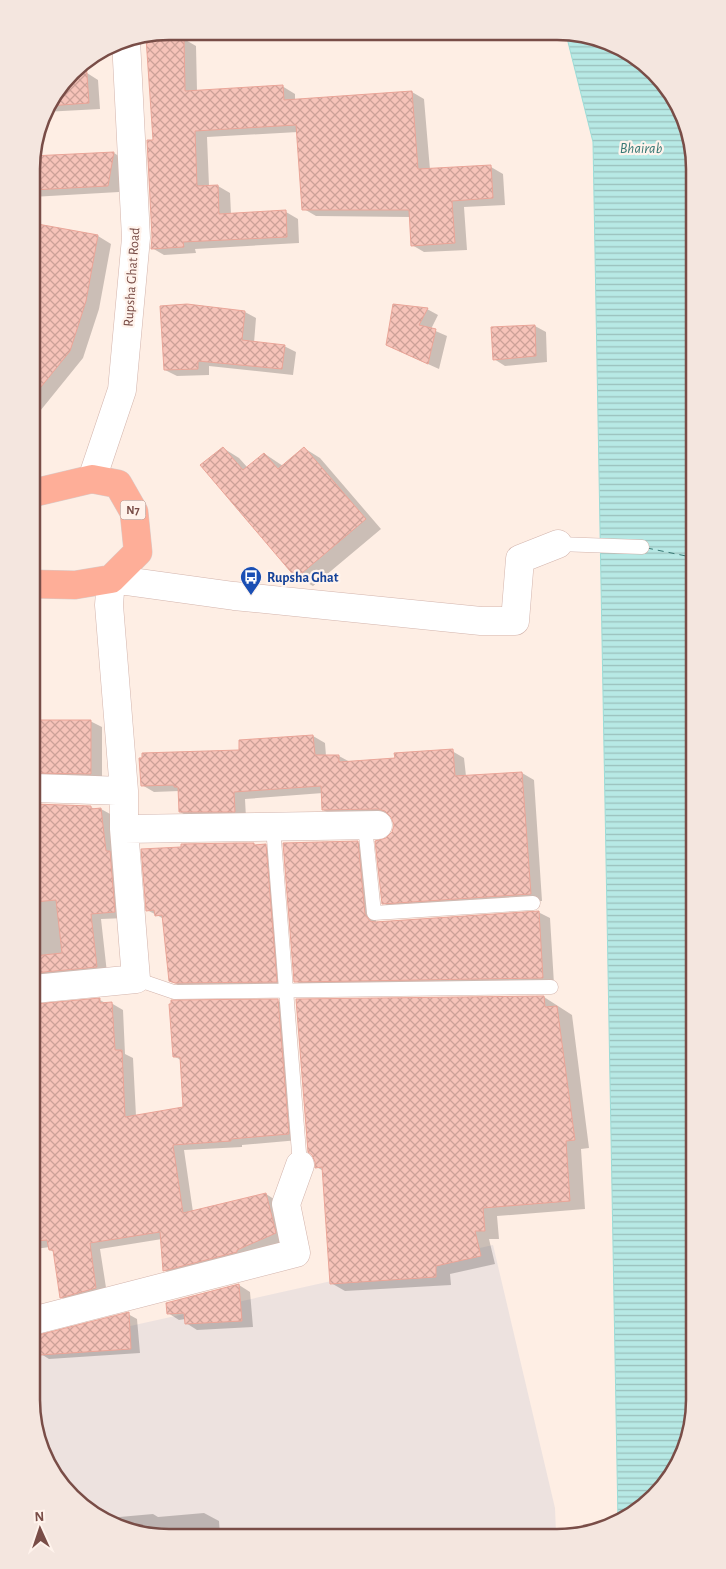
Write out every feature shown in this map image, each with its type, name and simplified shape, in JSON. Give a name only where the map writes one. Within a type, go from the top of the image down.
[{"type":"highway","name":"N7","points":[[40,491],[92,480],[118,484],[134,512],[138,552],[111,579]]},
{"type":"highway","points":[[40,584],[75,585],[111,579]]},
{"type":"street","name":"Rupsha Ghat Road","points":[[92,480],[122,390],[136,238],[126,48]]},
{"type":"street","points":[[40,988],[136,979],[124,829],[124,791],[109,605],[111,579],[234,596],[482,621],[515,621],[520,559],[558,544]]},
{"type":"street","points":[[40,788],[124,791]]},
{"type":"street","points":[[124,829],[372,825]]},
{"type":"street","points":[[40,1319],[296,1252],[286,1204],[300,1165]]},
{"type":"lane","points":[[558,544],[642,547]]},
{"type":"lane","points":[[372,825],[374,913],[533,903]]},
{"type":"lane","points":[[273,827],[300,1165]]},
{"type":"lane","points":[[136,979],[174,992],[551,987]]},
{"type":"shaded area","points":[[493,1245],[555,1508],[556,1529],[169,1529],[136,1525],[105,1512],[91,1502],[78,1491],[57,1464],[44,1433],[41,1417],[40,1346]]},
{"type":"water","name":"Bhairab","points":[[568,40],[582,42],[614,53],[629,62],[648,78],[669,105],[676,120],[682,136],[686,169],[686,1408],[682,1433],[669,1464],[642,1497],[618,1513],[593,142]]},
{"type":"building","points":[[184,40],[185,91],[283,85],[284,100],[412,91],[418,169],[491,165],[493,198],[452,201],[455,243],[411,246],[409,210],[302,210],[296,125],[195,131],[197,186],[218,185],[219,214],[286,210],[287,237],[183,242],[184,247],[151,249],[147,140],[153,140],[146,42]]},
{"type":"building","points":[[87,70],[89,103],[57,105],[72,84]]},
{"type":"building","points":[[114,152],[108,186],[40,190],[41,156]]},
{"type":"building","points":[[40,224],[98,235],[86,301],[70,351],[40,388]]},
{"type":"building","points":[[187,304],[245,311],[242,340],[285,345],[282,369],[198,361],[198,369],[164,370],[160,306]]},
{"type":"building","points":[[393,304],[428,308],[419,325],[436,329],[428,364],[386,345]]},
{"type":"building","points":[[535,325],[536,356],[493,360],[491,327]]},
{"type":"building","points":[[223,447],[243,470],[264,453],[278,469],[304,447],[366,519],[296,578],[200,465]]},
{"type":"building","points":[[40,720],[91,720],[91,774],[40,773]]},
{"type":"building","points":[[313,735],[315,755],[339,755],[339,762],[395,758],[394,753],[453,749],[455,776],[522,772],[531,894],[382,904],[375,841],[386,838],[392,832],[394,825],[391,817],[385,811],[378,809],[322,810],[321,786],[234,792],[235,812],[179,812],[178,787],[174,787],[174,785],[141,786],[139,758],[142,758],[142,753],[239,750],[239,740]]},
{"type":"building","points":[[40,804],[91,806],[91,809],[101,808],[106,851],[110,851],[115,912],[91,914],[97,967],[40,972],[40,955],[62,953],[56,900],[40,901]]},
{"type":"building","points":[[358,841],[365,914],[370,921],[539,911],[543,978],[294,982],[283,843]]},
{"type":"building","points":[[254,843],[254,845],[266,844],[277,982],[175,983],[169,981],[162,915],[155,916],[154,910],[146,911],[141,849],[181,847],[181,844]]},
{"type":"building","points":[[544,996],[545,1007],[557,1006],[575,1140],[566,1141],[570,1201],[483,1208],[485,1231],[475,1231],[481,1256],[436,1266],[436,1277],[330,1284],[322,1167],[315,1168],[312,1155],[308,1152],[296,999]]},
{"type":"building","points":[[100,998],[100,1003],[112,1002],[115,1050],[122,1050],[125,1117],[183,1107],[180,1057],[173,1057],[169,1004],[171,1004],[171,1000],[278,999],[289,1134],[173,1145],[183,1213],[266,1193],[276,1233],[237,1250],[237,1252],[163,1271],[160,1232],[90,1243],[96,1288],[60,1298],[53,1250],[49,1250],[47,1240],[40,1241],[40,1004]]},
{"type":"building","points":[[239,1284],[242,1321],[185,1324],[184,1313],[167,1314],[166,1303]]},
{"type":"building","points":[[129,1312],[131,1349],[40,1355],[40,1334]]},
{"type":"ferry route","points":[[647,548],[686,556]]},
{"type":"place","name":"Rupsha Ghat","points":[[251,596]]}]
